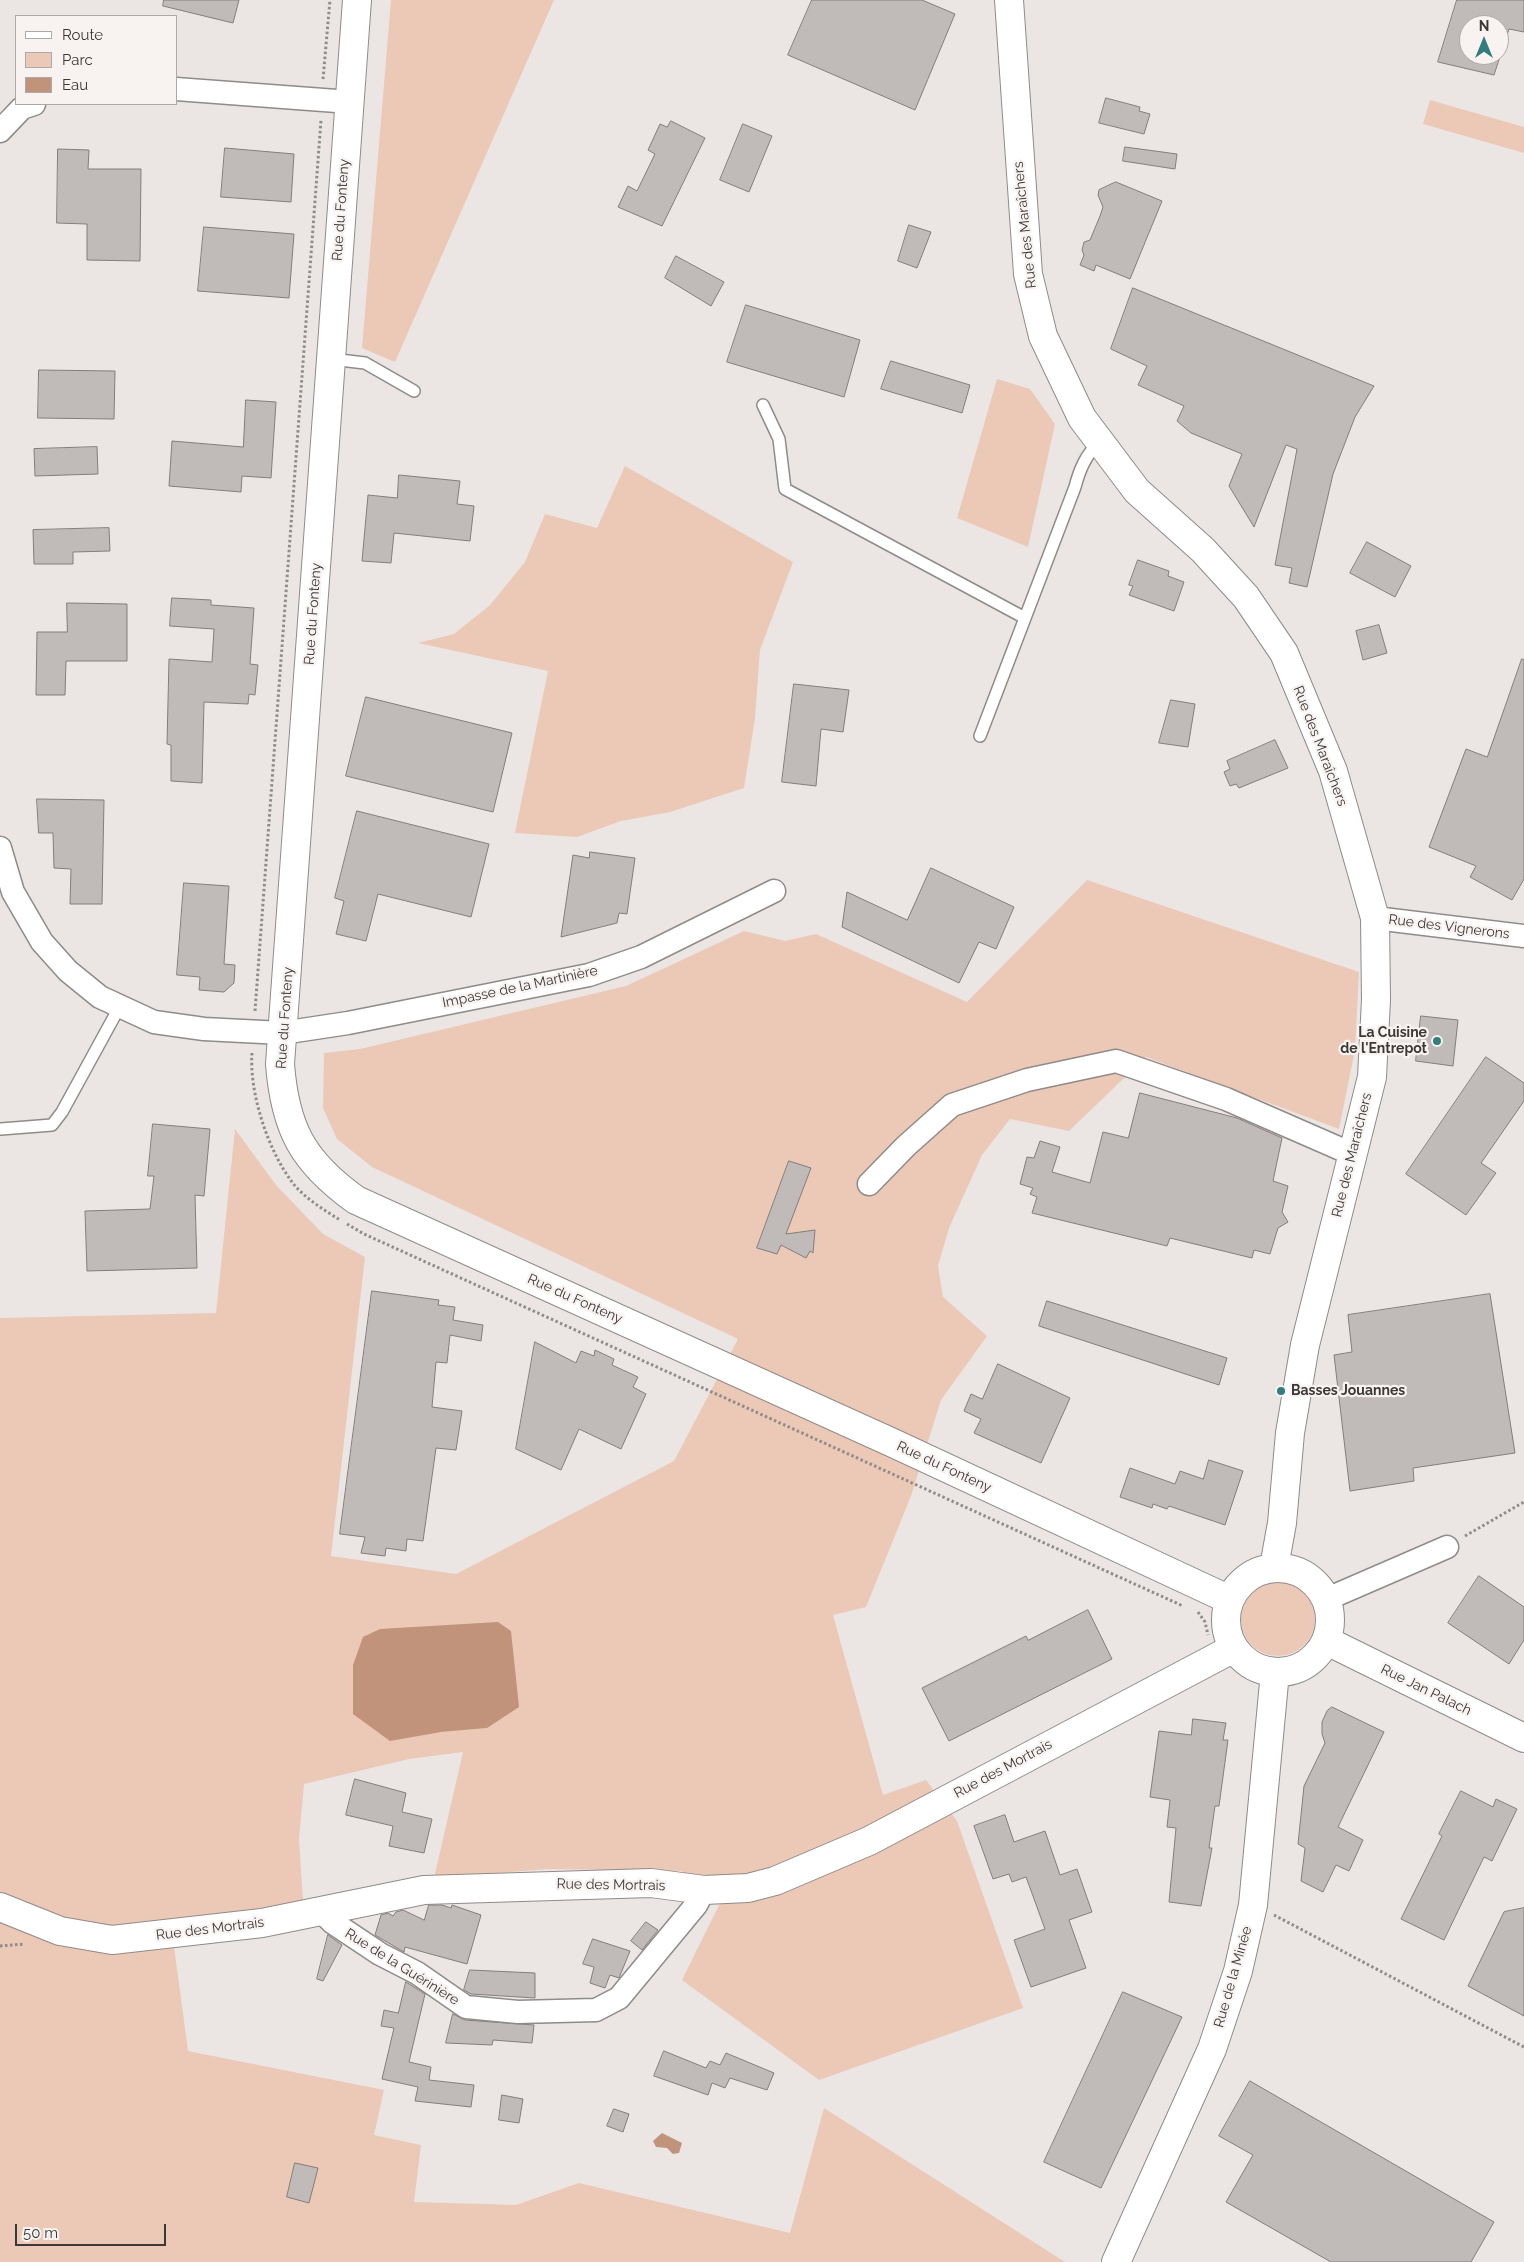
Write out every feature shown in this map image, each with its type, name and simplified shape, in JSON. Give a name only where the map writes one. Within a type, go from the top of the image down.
[{"type":"street","name":"Rue du Fonteny","points":[[357,0],[290,950],[282,1033],[282,1089],[288,1118],[306,1154],[332,1182],[356,1200],[893,1443],[1230,1600]]},
{"type":"street","name":"Rue des Maraîchers","points":[[1009,0],[1028,274],[1043,336],[1082,418],[1137,491],[1203,550],[1246,597],[1284,653],[1333,771],[1375,918],[1376,1000],[1372,1076],[1305,1345],[1290,1433],[1282,1523],[1274,1567]]},
{"type":"street","points":[[178,89],[350,102]]},
{"type":"street","points":[[0,131],[22,108],[31,105]]},
{"type":"street","name":"Impasse de la Martinière","points":[[0,848],[14,892],[42,942],[68,972],[100,997],[154,1022],[204,1029],[282,1033],[348,1023],[589,974],[641,957],[774,891]]},
{"type":"street","name":"Rue des Vignerons","points":[[1375,918],[1524,936]]},
{"type":"street","points":[[869,1184],[906,1146],[952,1106],[1027,1080],[1116,1061],[1226,1099],[1352,1154]]},
{"type":"street","points":[[1327,1599],[1447,1547]]},
{"type":"street","points":[[1274,1567],[1300,1572],[1320,1588],[1327,1599],[1330,1614],[1327,1641],[1316,1656],[1304,1665],[1290,1670],[1275,1672],[1252,1664],[1234,1648],[1226,1625],[1230,1600],[1237,1587],[1247,1577],[1260,1570],[1274,1567]]},
{"type":"street","name":"Rue Jan Palach","points":[[1327,1641],[1524,1738]]},
{"type":"street","name":"Rue des Mortrais","points":[[0,1907],[60,1932],[112,1940],[262,1923],[433,1889],[651,1883],[704,1890],[748,1888],[775,1881],[869,1840],[1234,1648]]},
{"type":"street","name":"Rue de la Minée","points":[[1116,2262],[1212,2049],[1238,1971],[1253,1904],[1275,1672]]},
{"type":"street","name":"Rue de la Guérinière","points":[[321,1911],[332,1922],[364,1944],[417,1973],[466,2006],[518,2012],[596,2010],[619,1998],[696,1905],[704,1890]]},
{"type":"lane","points":[[331,359],[365,363],[414,391]]},
{"type":"lane","points":[[763,406],[779,439],[785,489],[1025,618]]},
{"type":"lane","points":[[980,736],[1075,487],[1081,466],[1090,451],[1100,441]]},
{"type":"lane","points":[[1,1129],[52,1125],[62,1112],[120,1006]]},
{"type":"path","points":[[1447,1547],[1524,1502]]},
{"type":"path","points":[[1253,1904],[1524,2047]]},
{"type":"green space","points":[[391,0],[554,0],[395,362],[362,348]]},
{"type":"green space","points":[[1430,100],[1524,127],[1524,153],[1423,124]]},
{"type":"green space","points":[[997,379],[1030,389],[1055,424],[1028,547],[957,518]]},
{"type":"green space","points":[[625,466],[793,562],[760,650],[755,718],[744,788],[670,812],[621,821],[577,837],[515,833],[548,671],[418,643],[454,634],[490,605],[525,562],[545,514],[597,528]]},
{"type":"green space","points":[[1087,880],[1359,972],[1355,1050],[1339,1129],[1146,1057],[1069,1131],[1010,1119],[982,1155],[949,1228],[938,1266],[943,1297],[987,1336],[941,1400],[911,1496],[866,1607],[833,1615],[883,1795],[926,1780],[957,1821],[1023,2008],[819,2080],[682,1980],[722,1899],[681,1871],[548,1869],[434,1878],[463,1752],[409,1759],[304,1784],[299,1839],[303,1901],[171,1924],[188,2051],[384,2090],[374,2135],[421,2145],[414,2202],[516,2205],[579,2183],[790,2233],[824,2108],[1065,2262],[0,2262],[0,1318],[216,1313],[235,1129],[276,1185],[323,1234],[365,1257],[331,1556],[456,1574],[674,1461],[738,1339],[372,1167],[337,1139],[323,1108],[324,1053],[360,1049],[626,986],[744,931],[785,941],[816,934],[967,1002]],"holes":[[[511,1632],[487,1728],[441,1732]]]},
{"type":"green space","points":[[1278,1582],[1292,1585],[1304,1593],[1312,1605],[1315,1619],[1312,1633],[1304,1645],[1292,1653],[1278,1656],[1264,1653],[1252,1645],[1244,1633],[1241,1619],[1244,1605],[1252,1593],[1264,1585]]},
{"type":"water","points":[[498,1622],[511,1631],[519,1707],[487,1728],[441,1732],[390,1741],[353,1714],[353,1665],[363,1637],[380,1629]]},
{"type":"water","points":[[662,2133],[682,2143],[679,2153],[673,2154],[667,2148],[656,2147],[653,2141]]},
{"type":"building","points":[[164,0],[239,0],[233,23],[163,6]]},
{"type":"building","points":[[812,0],[922,0],[955,14],[915,110],[788,55]]},
{"type":"building","points":[[1457,0],[1524,0],[1524,32],[1509,29],[1509,15],[1459,15],[1459,65],[1497,65],[1494,75],[1438,62]]},
{"type":"building","points":[[1106,98],[1140,107],[1139,111],[1150,114],[1144,134],[1099,123]]},
{"type":"building","points":[[671,121],[705,138],[662,226],[618,207],[628,186],[637,191],[655,154],[648,150],[660,124],[667,127]]},
{"type":"building","points":[[743,124],[772,136],[749,192],[720,180]]},
{"type":"building","points":[[1125,147],[1177,154],[1175,169],[1123,161]]},
{"type":"building","points":[[225,148],[294,154],[291,202],[221,197]]},
{"type":"building","points":[[58,149],[89,150],[88,169],[141,169],[140,261],[87,260],[87,224],[57,223]]},
{"type":"building","points":[[1116,182],[1162,201],[1130,279],[1096,265],[1094,271],[1080,265],[1084,255],[1082,250],[1084,242],[1090,240],[1103,207],[1098,195],[1099,190]]},
{"type":"building","points":[[909,225],[931,232],[917,268],[898,261]]},
{"type":"building","points":[[204,227],[294,234],[289,298],[198,291]]},
{"type":"building","points":[[676,256],[724,282],[711,306],[665,278]]},
{"type":"building","points":[[1133,288],[1374,386],[1355,417],[1333,474],[1307,587],[1289,583],[1292,568],[1275,565],[1297,449],[1286,445],[1254,527],[1229,486],[1242,454],[1191,433],[1177,421],[1184,406],[1138,385],[1147,366],[1111,349]]},
{"type":"building","points":[[746,305],[860,340],[844,397],[727,362]]},
{"type":"building","points":[[891,361],[970,385],[962,413],[881,389]]},
{"type":"building","points":[[39,370],[115,371],[114,419],[38,418]]},
{"type":"building","points":[[246,400],[276,402],[271,478],[242,476],[241,492],[169,486],[172,441],[243,447]]},
{"type":"building","points":[[97,447],[98,474],[35,476],[34,449]]},
{"type":"building","points":[[399,475],[460,481],[457,504],[474,506],[470,541],[394,533],[391,563],[362,561],[368,495],[397,498]]},
{"type":"building","points":[[109,528],[110,551],[73,552],[73,564],[34,564],[33,530]]},
{"type":"building","points":[[1367,542],[1411,566],[1395,597],[1350,573]]},
{"type":"building","points":[[1138,560],[1169,571],[1168,576],[1184,582],[1174,611],[1129,595],[1133,586],[1129,585]]},
{"type":"building","points":[[172,598],[211,600],[211,605],[254,608],[250,664],[258,665],[255,695],[249,694],[248,704],[204,702],[202,783],[171,781],[171,745],[167,744],[169,659],[212,662],[214,629],[170,626]]},
{"type":"building","points":[[67,603],[127,604],[127,661],[66,661],[65,695],[36,695],[37,632],[67,632]]},
{"type":"building","points":[[1379,625],[1387,653],[1363,660],[1356,631]]},
{"type":"building","points":[[1522,659],[1524,660],[1524,879],[1512,900],[1470,877],[1476,866],[1429,847],[1466,749],[1487,757]]},
{"type":"building","points":[[794,684],[849,690],[843,732],[821,729],[816,786],[782,782]]},
{"type":"building","points":[[366,697],[512,733],[493,812],[346,776]]},
{"type":"building","points":[[1171,700],[1195,704],[1188,747],[1159,743]]},
{"type":"building","points":[[1275,740],[1288,768],[1239,788],[1236,784],[1230,786],[1224,772],[1230,769],[1227,761]]},
{"type":"building","points":[[37,799],[104,800],[102,904],[70,904],[71,869],[54,868],[53,833],[39,833]]},
{"type":"building","points":[[357,811],[489,844],[471,917],[378,894],[366,941],[336,934],[344,901],[335,898]]},
{"type":"building","points":[[590,852],[635,858],[627,914],[619,913],[617,923],[561,937],[573,855],[589,858]]},
{"type":"building","points":[[931,868],[1014,907],[996,949],[979,942],[959,983],[842,927],[847,892],[907,920]]},
{"type":"building","points":[[184,883],[229,886],[224,964],[235,965],[234,983],[224,992],[199,990],[200,977],[177,975]]},
{"type":"building","name":"La Cuisine de l'Entrepot","points":[[1421,1016],[1458,1020],[1453,1066],[1416,1061]]},
{"type":"building","points":[[1486,1057],[1524,1083],[1524,1101],[1481,1163],[1496,1173],[1466,1215],[1406,1174]]},
{"type":"building","points":[[1140,1093],[1237,1118],[1282,1138],[1273,1181],[1288,1186],[1282,1212],[1288,1222],[1278,1228],[1270,1254],[1254,1250],[1252,1258],[1170,1238],[1167,1246],[1032,1213],[1037,1197],[1030,1194],[1033,1188],[1020,1184],[1027,1157],[1034,1158],[1040,1141],[1060,1147],[1052,1172],[1090,1183],[1103,1132],[1128,1138]]},
{"type":"building","points":[[153,1124],[210,1129],[204,1196],[195,1195],[197,1268],[87,1271],[85,1211],[150,1209],[154,1176],[148,1176]]},
{"type":"building","points":[[789,1161],[811,1168],[786,1234],[815,1230],[813,1253],[810,1251],[806,1258],[781,1245],[777,1254],[757,1248]]},
{"type":"building","points":[[372,1291],[439,1300],[438,1305],[455,1307],[453,1320],[483,1325],[481,1341],[450,1335],[447,1363],[436,1362],[432,1407],[462,1411],[456,1450],[436,1448],[423,1541],[407,1539],[406,1551],[386,1548],[385,1556],[361,1553],[365,1537],[340,1534]]},
{"type":"building","points":[[1490,1294],[1515,1453],[1413,1468],[1414,1481],[1350,1491],[1334,1355],[1352,1352],[1348,1315]]},
{"type":"building","points":[[1047,1301],[1227,1358],[1219,1385],[1039,1326]]},
{"type":"building","points":[[535,1342],[576,1363],[581,1351],[594,1356],[595,1350],[614,1359],[612,1365],[638,1377],[633,1387],[646,1394],[621,1449],[579,1429],[561,1470],[516,1449]]},
{"type":"building","points":[[998,1364],[1070,1398],[1041,1463],[974,1433],[981,1419],[964,1411],[971,1394],[982,1399]]},
{"type":"building","points":[[1209,1460],[1243,1471],[1225,1525],[1169,1506],[1167,1509],[1153,1504],[1152,1508],[1120,1497],[1130,1468],[1175,1484],[1180,1471],[1203,1479]]},
{"type":"building","points":[[1479,1576],[1524,1607],[1524,1640],[1509,1664],[1448,1623]]},
{"type":"building","points":[[1088,1610],[1112,1659],[949,1741],[922,1688],[1026,1636],[1028,1640]]},
{"type":"building","points":[[1332,1707],[1384,1732],[1338,1827],[1363,1840],[1349,1871],[1336,1865],[1323,1892],[1301,1881],[1305,1848],[1298,1844],[1304,1786],[1325,1743],[1322,1734],[1322,1722],[1327,1711]]},
{"type":"building","points":[[1193,1719],[1226,1723],[1223,1740],[1228,1740],[1219,1806],[1215,1806],[1209,1848],[1212,1848],[1201,1906],[1169,1902],[1176,1828],[1167,1827],[1170,1800],[1150,1797],[1159,1731],[1191,1735]]},
{"type":"building","points":[[355,1779],[406,1793],[402,1812],[432,1819],[424,1853],[389,1846],[393,1826],[346,1815]]},
{"type":"building","points":[[1461,1791],[1493,1807],[1496,1799],[1517,1809],[1492,1861],[1484,1857],[1444,1940],[1401,1919],[1442,1836],[1439,1834]]},
{"type":"building","points":[[1005,1815],[1014,1842],[1045,1831],[1060,1875],[1077,1869],[1092,1912],[1069,1920],[1086,1968],[1031,1987],[1014,1940],[1045,1929],[1026,1877],[1012,1882],[1009,1874],[993,1879],[974,1826]]},
{"type":"building","points":[[429,1905],[442,1905],[451,1908],[452,1905],[481,1915],[467,1964],[405,1947],[404,1952],[375,1935],[381,1915],[388,1913],[393,1916],[396,1912],[403,1910],[424,1920]]},
{"type":"building","points":[[1524,1908],[1524,2016],[1468,1986],[1504,1912]]},
{"type":"building","points":[[646,1922],[658,1930],[642,1950],[631,1941]]},
{"type":"building","points":[[328,1935],[342,1945],[323,1981],[317,1979]]},
{"type":"building","points":[[593,1939],[630,1951],[619,1978],[610,1975],[605,1988],[590,1983],[594,1967],[583,1964]]},
{"type":"building","points":[[470,1970],[535,1973],[535,1998],[471,1994],[464,1990]]},
{"type":"building","points":[[406,1982],[425,1994],[409,2062],[431,2067],[429,2080],[474,2085],[471,2107],[415,2101],[418,2087],[382,2079],[394,2028],[381,2026],[384,2010],[398,2013]]},
{"type":"building","points":[[1123,1992],[1182,2017],[1101,2188],[1044,2162]]},
{"type":"building","points":[[453,2014],[465,2020],[534,2025],[532,2043],[493,2040],[492,2045],[446,2043]]},
{"type":"building","points":[[664,2051],[706,2068],[710,2061],[720,2065],[726,2053],[774,2073],[767,2090],[730,2078],[725,2088],[712,2083],[708,2095],[654,2076]]},
{"type":"building","points":[[1250,2081],[1494,2222],[1471,2262],[1331,2262],[1226,2202],[1253,2155],[1219,2136]]},
{"type":"building","points":[[502,2095],[523,2099],[519,2123],[499,2120]]},
{"type":"building","points":[[614,2109],[629,2114],[623,2132],[607,2126]]},
{"type":"building","points":[[295,2163],[318,2168],[309,2203],[287,2197]]},
{"type":"place","name":"La Cuisine de l'Entrepot","points":[[1437,1041]]},
{"type":"place","name":"Basses Jouannes","points":[[1281,1391]]}]
